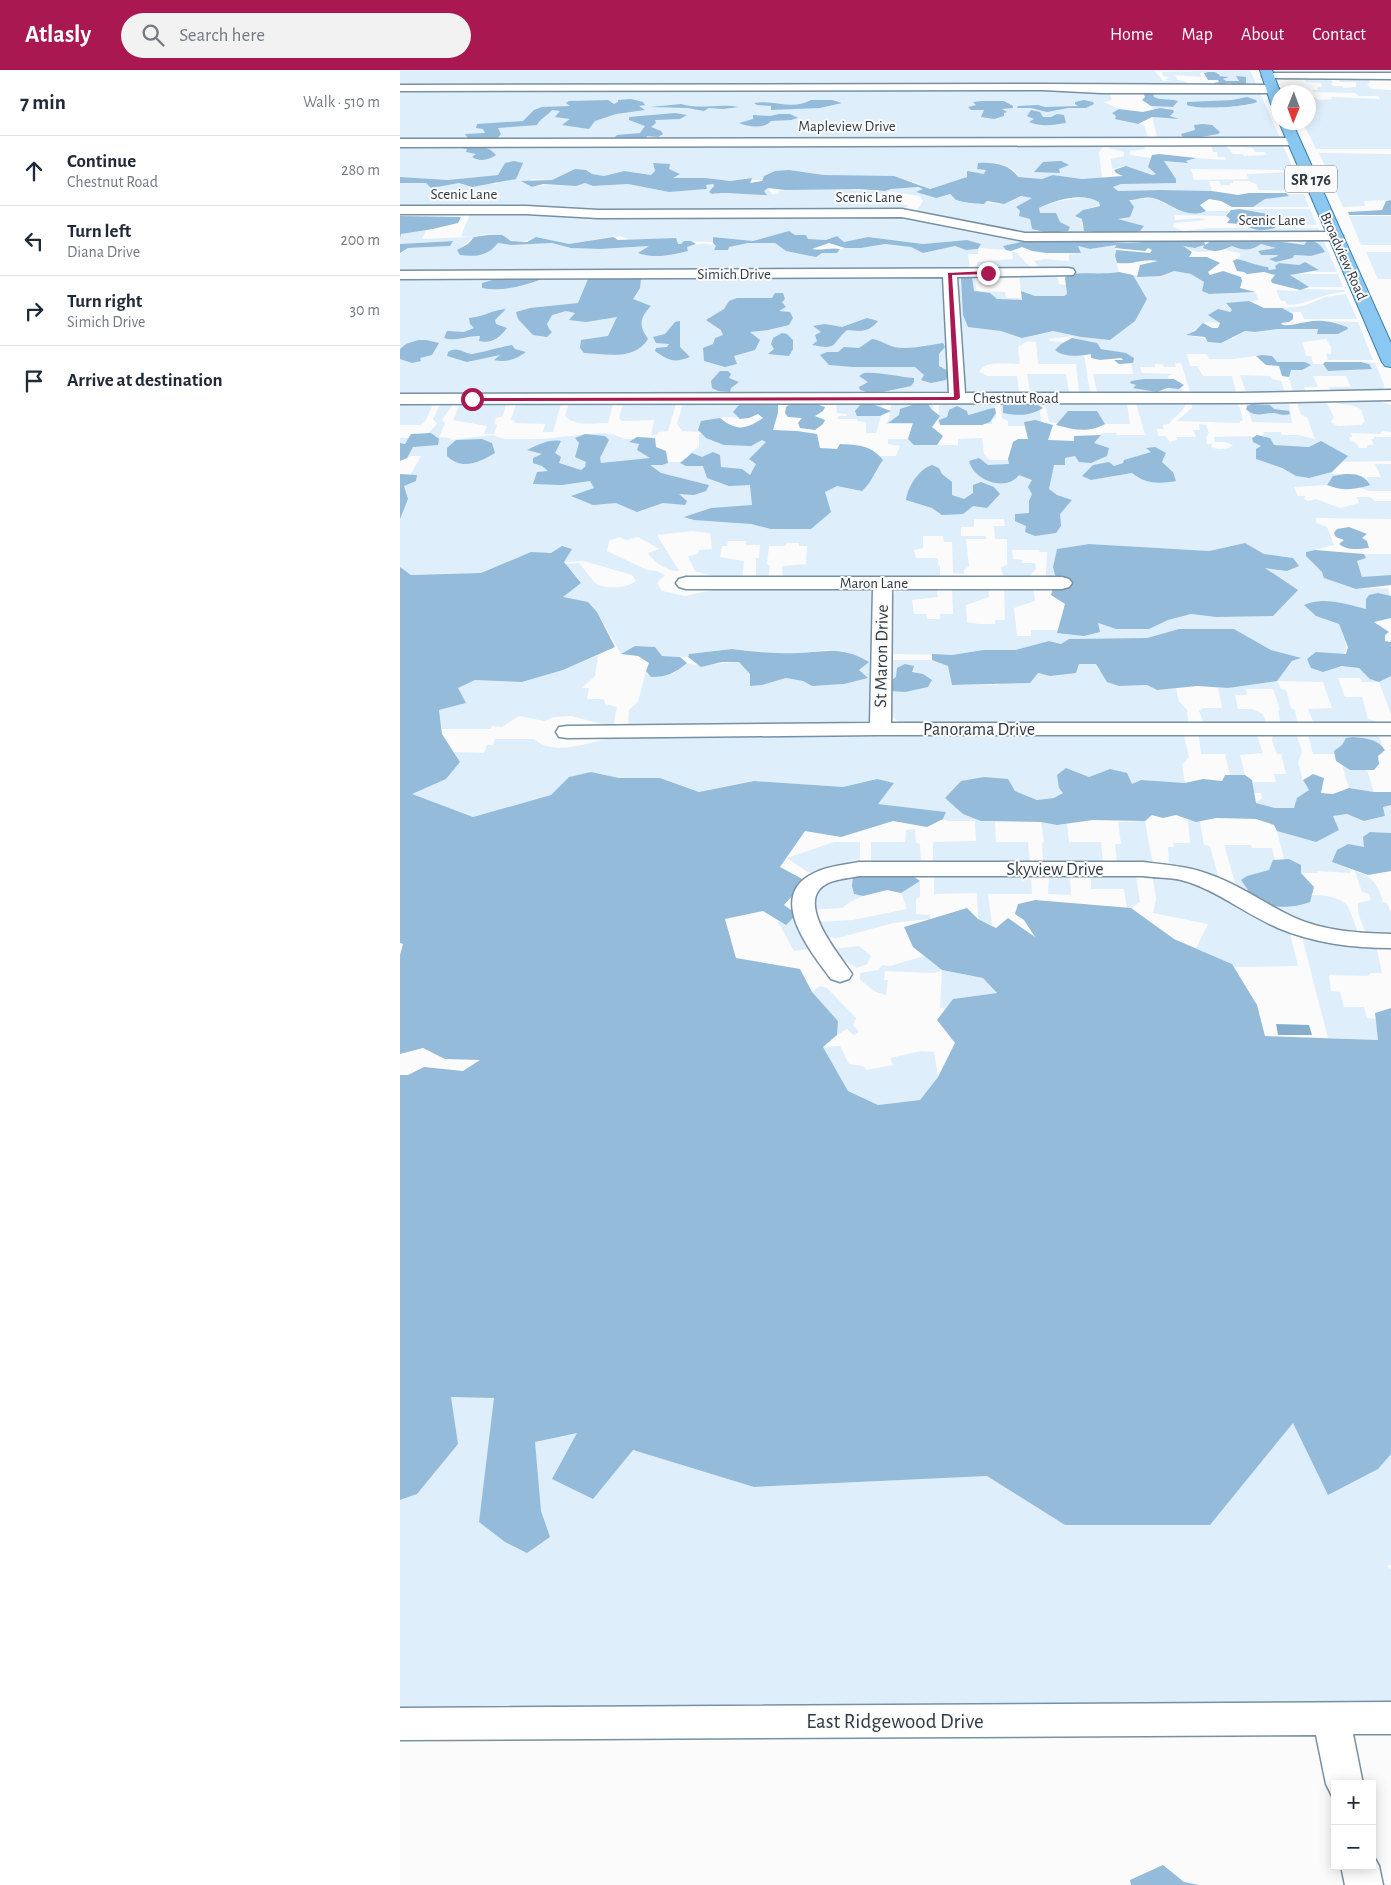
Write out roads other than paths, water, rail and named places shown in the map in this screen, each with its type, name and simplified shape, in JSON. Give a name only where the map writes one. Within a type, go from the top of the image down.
[{"type":"main road","points":[[1267,73],[1272,85]]},
{"type":"main road","name":"Broadview Road","points":[[1289,130],[1391,362]]},
{"type":"street","points":[[1267,73],[1391,76]]},
{"type":"street","points":[[400,88],[1043,86],[1101,89],[1271,89]]},
{"type":"street","name":"Mapleview Drive","points":[[400,143],[1294,142]]},
{"type":"street","name":"Scenic Lane","points":[[400,210],[526,210],[598,214],[902,213],[1025,236],[1336,236]]},
{"type":"street","name":"Simich Drive","points":[[400,276],[1068,272]]},
{"type":"street","points":[[950,273],[957,398]]},
{"type":"street","name":"Chestnut Road","points":[[400,399],[1241,398],[1391,395]]},
{"type":"street","name":"Maron Lane","points":[[686,583],[1062,583]]},
{"type":"street","name":"St Maron Drive","points":[[880,729],[882,583]]},
{"type":"street","name":"Panorama Drive","points":[[567,732],[880,729],[1391,729]]},
{"type":"street","name":"Skyview Drive","points":[[840,974],[819,945],[805,918],[803,900],[810,886],[820,878],[859,869],[1143,869],[1163,871],[1188,875],[1217,886],[1298,927],[1327,936],[1391,942]]},
{"type":"street","points":[[1331,1718],[1344,1780]]},
{"type":"street","name":"East Ridgewood Drive","points":[[400,1724],[1391,1718]]},
{"type":"street","points":[[1361,1870],[1364,1885]]}]
